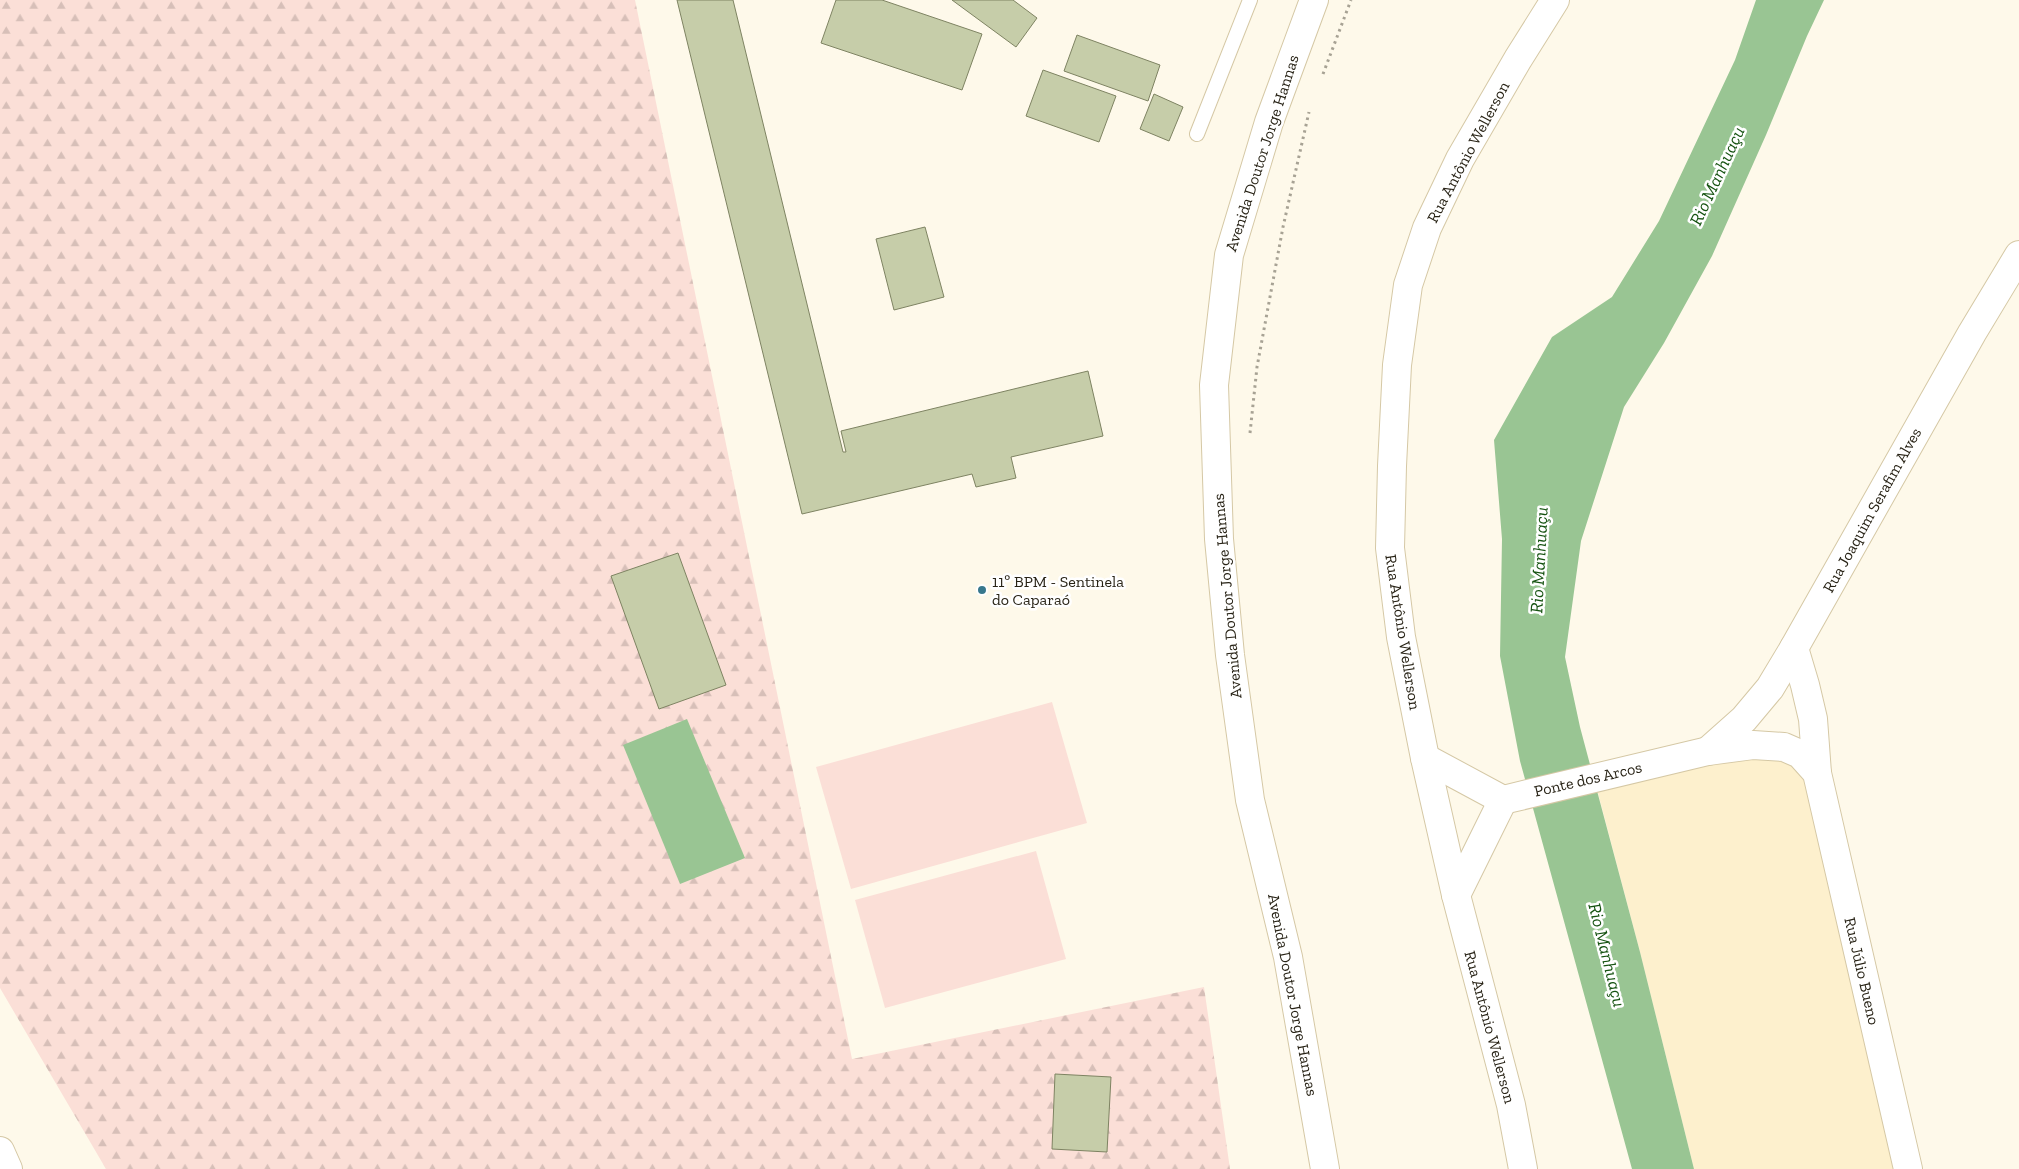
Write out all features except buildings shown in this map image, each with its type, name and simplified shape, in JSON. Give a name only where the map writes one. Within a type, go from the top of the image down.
[{"type":"main road","name":"Avenida Doutor Jorge Hannas","points":[[1314,0],[1269,122],[1229,255],[1214,385],[1219,539],[1230,655],[1250,800],[1288,957],[1325,1169]]},
{"type":"main road","name":"Rua Antônio Wellerson","points":[[1523,1169],[1511,1105],[1456,895],[1425,758],[1401,637],[1390,548],[1392,466],[1397,365],[1408,285],[1427,228],[1460,160],[1554,0]]},
{"type":"main road","name":"Rua Joaquim Serafim Alves","points":[[1708,752],[1744,719],[1764,694],[1794,648],[1972,333],[2019,255]]},
{"type":"main road","name":"Rua Júlio Bueno","points":[[1794,648],[1813,719],[1817,773],[1908,1169]]},
{"type":"main road","name":"Rua Júlio Bueno","points":[[1672,760],[1753,745],[1784,747],[1800,754],[1817,773]]},
{"type":"main road","points":[[1425,758],[1510,798],[1456,895]]},
{"type":"main road","name":"Ponte dos Arcos","points":[[1510,798],[1672,760]]},
{"type":"main road","points":[[0,1151],[8,1169]]},
{"type":"lane","points":[[1197,134],[1250,0]]},
{"type":"path","points":[[1322,78],[1351,0]]},
{"type":"path","points":[[1249,440],[1257,367],[1283,227],[1312,105]]},
{"type":"shaded area","points":[[1800,754],[1908,1169],[1694,1169],[1594,778],[1672,760]]},
{"type":"green space","points":[[0,0],[635,0],[852,1059],[1204,987],[1230,1169],[106,1169],[0,988]]},
{"type":"green space","points":[[1052,702],[1087,823],[851,889],[816,767]]},
{"type":"green space","points":[[1036,851],[1066,959],[885,1008],[855,900]]},
{"type":"water","name":"Rio Manhuaçu","points":[[1756,0],[1824,0],[1712,256],[1664,343],[1624,407],[1581,541],[1565,657],[1580,727],[1640,952],[1694,1169],[1632,1169],[1520,761],[1500,656],[1502,539],[1494,440],[1552,337],[1612,297],[1659,221],[1735,60]]},
{"type":"water","points":[[687,719],[745,858],[680,884],[623,745]]},
{"type":"place","name":"11º BPM - Sentinela do Caparaó","points":[[982,590]]}]
